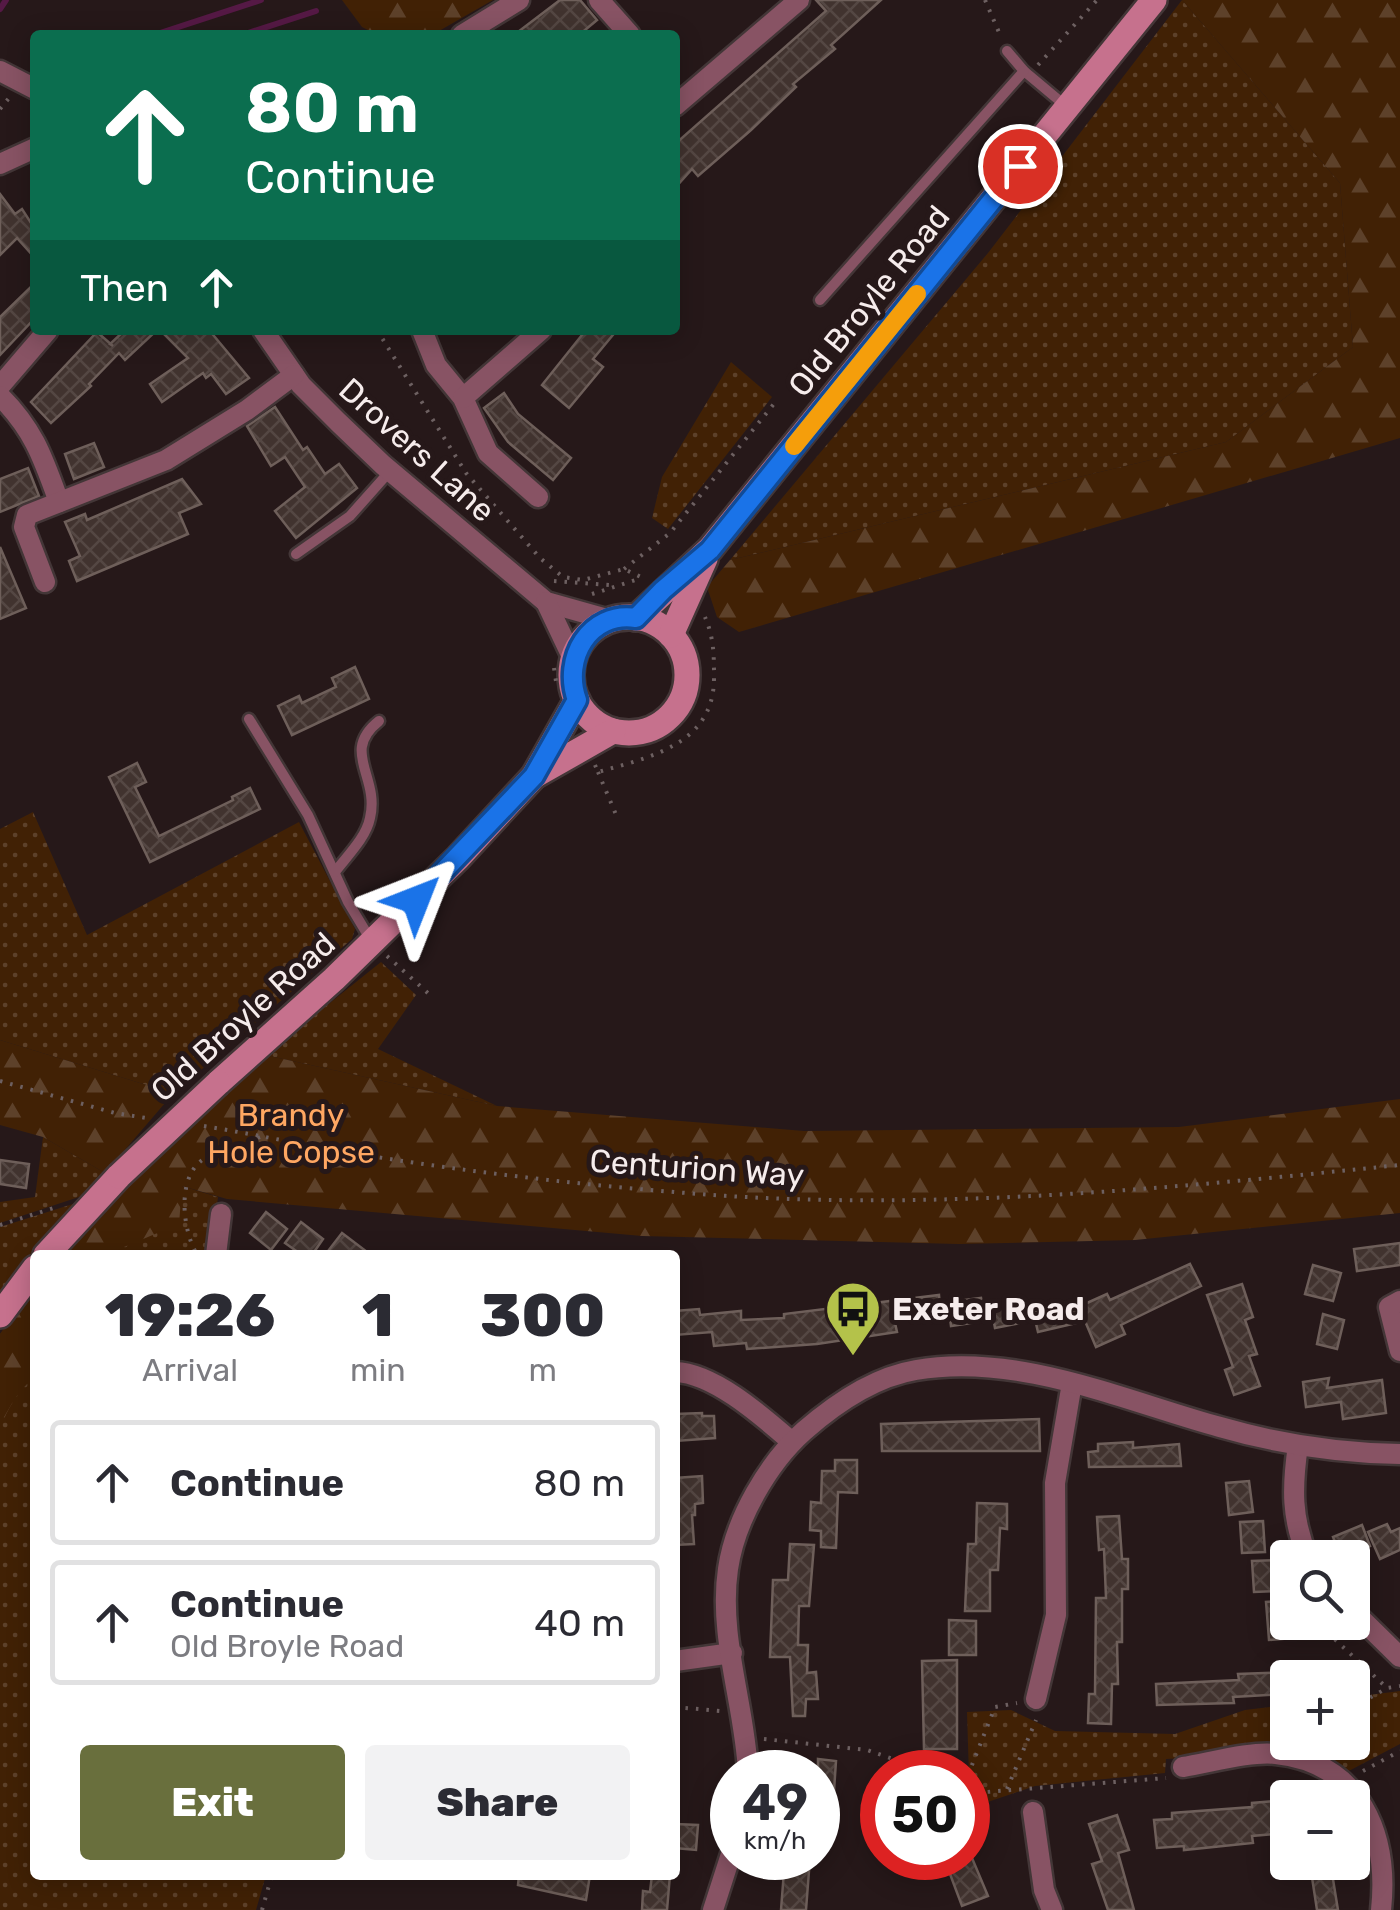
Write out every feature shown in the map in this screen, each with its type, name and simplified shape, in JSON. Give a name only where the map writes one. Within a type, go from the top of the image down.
[{"type":"main road","name":"Old Broyle Road","points":[[636,618],[710,550],[1154,0]]},
{"type":"main road","name":"Old Broyle Road","points":[[671,635],[710,550]]},
{"type":"main road","points":[[636,618],[660,626],[682,651],[686,688],[666,720],[650,729],[632,733],[613,731],[596,723],[567,694],[571,677],[564,663],[594,629],[610,620],[636,618]]},
{"type":"main road","name":"Old Broyle Road","points":[[534,776],[567,694]]},
{"type":"main road","name":"Old Broyle Road","points":[[50,1250],[100,1194],[458,858],[534,776],[613,731]]},
{"type":"main road","points":[[0,1314],[30,1275]]},
{"type":"street","points":[[470,30],[519,0]]},
{"type":"street","points":[[599,0],[626,30]]},
{"type":"street","points":[[680,94],[798,0]]},
{"type":"street","points":[[0,72],[30,87]]},
{"type":"street","points":[[0,164],[30,150]]},
{"type":"street","points":[[0,386],[44,335]]},
{"type":"street","name":"Drovers Lane","points":[[266,335],[294,375],[338,422],[390,471],[546,602],[610,620]]},
{"type":"street","points":[[424,335],[436,365],[462,398],[488,454],[538,497]]},
{"type":"street","points":[[462,398],[535,335]]},
{"type":"street","points":[[45,582],[24,520],[27,515],[166,460],[247,410],[294,375]]},
{"type":"street","points":[[0,396],[38,442],[59,502]]},
{"type":"street","name":"Drovers Lane","points":[[546,602],[564,663]]},
{"type":"street","points":[[217,1250],[222,1214]]},
{"type":"street","points":[[1400,1301],[1389,1307],[1400,1351]]},
{"type":"street","points":[[745,1750],[726,1587],[733,1547],[768,1474],[792,1442],[848,1396],[914,1370],[982,1368],[1072,1383],[1222,1428],[1298,1445],[1351,1453],[1400,1454]]},
{"type":"street","points":[[680,1374],[712,1384],[761,1415],[792,1442]]},
{"type":"street","points":[[1036,1699],[1056,1615],[1055,1483],[1072,1383]]},
{"type":"street","points":[[1298,1445],[1293,1512],[1302,1540]]},
{"type":"street","points":[[1370,1628],[1400,1658]]},
{"type":"street","points":[[680,1660],[732,1654]]},
{"type":"street","points":[[1182,1767],[1273,1753],[1313,1765],[1338,1780]]},
{"type":"street","points":[[1033,1812],[1044,1890],[1052,1910]]},
{"type":"street","points":[[1370,1816],[1384,1864],[1381,1910]]},
{"type":"street","points":[[713,1910],[723,1880]]},
{"type":"lane","points":[[1007,51],[1068,108]]},
{"type":"lane","points":[[820,300],[1024,70]]},
{"type":"lane","points":[[296,554],[350,516],[390,471]]},
{"type":"lane","points":[[249,719],[308,815],[372,942]]},
{"type":"lane","points":[[335,872],[370,820],[370,788],[359,744],[364,733],[379,721]]},
{"type":"path","points":[[984,0],[1007,51]]},
{"type":"path","points":[[1024,70],[1038,65],[1097,0]]},
{"type":"path","points":[[624,569],[670,534],[776,400]]},
{"type":"path","points":[[580,600],[596,591],[642,578]]},
{"type":"path","points":[[598,772],[663,753],[686,740],[704,720],[714,694],[714,640],[702,611]]},
{"type":"path","points":[[564,663],[567,694]]},
{"type":"path","points":[[592,755],[617,818]]},
{"type":"path","points":[[372,942],[430,994]]},
{"type":"path","points":[[0,1081],[115,1113],[152,1118]]},
{"type":"path","name":"Centurion Way","points":[[190,1124],[380,1158],[531,1178],[716,1195],[856,1200],[1064,1194],[1400,1165]]},
{"type":"path","points":[[195,1250],[188,1238],[184,1210],[189,1177],[200,1161],[264,1136]]},
{"type":"path","points":[[0,1226],[100,1194]]},
{"type":"path","points":[[1336,1640],[1387,1688]]},
{"type":"path","points":[[1370,1698],[1400,1686]]},
{"type":"path","points":[[978,1750],[995,1707],[1036,1699],[1036,1724],[1007,1789]]},
{"type":"path","points":[[680,1707],[741,1712]]},
{"type":"path","points":[[744,1737],[867,1750]]},
{"type":"path","points":[[1345,1780],[1400,1750]]},
{"type":"path","points":[[990,1791],[1170,1778],[1182,1767]]},
{"type":"path","points":[[262,1910],[271,1880]]},
{"type":"green space","points":[[342,0],[493,0],[441,30],[362,27]]},
{"type":"green space","points":[[1182,0],[1340,183],[1353,347],[1226,442],[730,560],[988,253]]},
{"type":"green space","points":[[1182,0],[1400,0],[1400,438],[739,632],[717,617],[707,587],[730,560],[1226,442],[1353,347],[1340,183]]},
{"type":"green space","points":[[731,362],[772,397],[668,529],[652,518],[662,477]]},
{"type":"green space","points":[[33,812],[87,935],[299,822],[355,929],[352,939],[171,1096],[0,1040],[0,829]]},
{"type":"green space","points":[[381,962],[416,995],[378,1049],[497,1106],[265,1055]]},
{"type":"green space","points":[[0,1040],[171,1096],[105,1173],[43,1137],[0,1125]]},
{"type":"green space","name":"Brandy Hole Copse","points":[[265,1055],[497,1106],[804,1131],[1179,1127],[1400,1099],[1400,1213],[1135,1240],[959,1244],[642,1236],[227,1199],[182,1186],[179,1224],[121,1250],[68,1250],[139,1173]]},
{"type":"green space","points":[[43,1137],[105,1173],[79,1197],[0,1223],[0,1202],[35,1197]]},
{"type":"green space","points":[[139,1173],[218,1197],[211,1250],[68,1250]]},
{"type":"green space","points":[[76,1203],[38,1250],[30,1250],[30,1260],[0,1297],[0,1227]]},
{"type":"green space","points":[[30,1294],[30,1880],[265,1880],[256,1910],[0,1910],[0,1334]]},
{"type":"green space","points":[[30,1294],[30,1381],[14,1401],[0,1430],[0,1334]]},
{"type":"green space","points":[[1400,1691],[1400,1744],[1370,1760],[1370,1695]]},
{"type":"green space","points":[[1270,1707],[1270,1760],[1370,1760],[1343,1774],[1324,1763],[1166,1759],[1165,1773],[1035,1786],[990,1801],[990,1750],[968,1750],[967,1712],[1011,1710],[1055,1731],[1175,1734],[1245,1710]]},
{"type":"building","points":[[560,0],[580,0],[597,20],[585,30],[521,30]]},
{"type":"building","points":[[816,0],[881,0],[831,45],[835,49],[793,84],[796,87],[751,130],[698,176],[692,169],[680,182],[680,140],[826,11]]},
{"type":"building","points":[[0,194],[15,214],[22,209],[30,221],[30,252],[17,238],[0,255]]},
{"type":"building","points":[[30,288],[30,323],[0,355],[0,317]]},
{"type":"building","points":[[94,335],[100,335],[110,344],[120,335],[152,335],[125,360],[119,353],[51,423],[31,402]]},
{"type":"building","points":[[165,335],[213,335],[249,378],[226,394],[211,374],[206,378],[203,373],[162,402],[150,384],[188,358]]},
{"type":"building","points":[[582,335],[613,335],[593,359],[603,367],[569,408],[542,385]]},
{"type":"building","points":[[504,393],[518,414],[571,458],[553,480],[508,442],[484,408]]},
{"type":"building","points":[[275,407],[303,450],[307,447],[325,474],[339,464],[357,488],[296,538],[275,511],[305,487],[285,457],[271,466],[247,426]]},
{"type":"building","points":[[94,443],[104,467],[74,479],[65,454]]},
{"type":"building","points":[[28,468],[39,496],[0,512],[0,479]]},
{"type":"building","points":[[182,479],[201,504],[179,513],[188,534],[77,581],[69,561],[80,556],[65,522],[85,514],[87,520]]},
{"type":"building","points":[[0,547],[26,608],[0,619]]},
{"type":"building","points":[[355,667],[369,699],[292,735],[278,706],[299,696],[302,703],[336,687],[332,678]]},
{"type":"building","points":[[137,763],[146,782],[135,787],[159,836],[250,788],[260,809],[150,862],[109,777]]},
{"type":"building","points":[[0,1160],[29,1164],[26,1188],[0,1184]]},
{"type":"building","points":[[266,1212],[287,1229],[271,1250],[250,1233]]},
{"type":"building","points":[[301,1222],[323,1239],[315,1250],[295,1250],[285,1243]]},
{"type":"building","points":[[342,1233],[364,1250],[329,1250]]},
{"type":"building","points":[[1400,1243],[1400,1265],[1357,1271],[1354,1249]]},
{"type":"building","points":[[1190,1264],[1201,1286],[1121,1325],[1125,1334],[1096,1347],[1085,1321],[1038,1332],[1033,1311],[1064,1303],[1067,1312],[1107,1294],[1110,1300]]},
{"type":"building","points":[[1313,1265],[1341,1273],[1333,1301],[1305,1294]]},
{"type":"building","points":[[1242,1284],[1253,1317],[1245,1320],[1257,1354],[1249,1356],[1260,1386],[1234,1395],[1225,1370],[1233,1367],[1207,1295]]},
{"type":"building","points":[[939,1295],[941,1318],[895,1323],[897,1332],[747,1349],[746,1343],[714,1346],[712,1332],[680,1335],[680,1311],[699,1309],[700,1315],[741,1311],[741,1320],[784,1318],[784,1314]]},
{"type":"building","points":[[981,1298],[985,1321],[951,1326],[948,1302]]},
{"type":"building","points":[[1022,1299],[1026,1322],[995,1328],[991,1306]]},
{"type":"building","points":[[1323,1314],[1344,1320],[1337,1349],[1317,1344]]},
{"type":"building","points":[[1329,1378],[1327,1388],[1382,1380],[1386,1413],[1343,1419],[1341,1402],[1306,1407],[1303,1382]]},
{"type":"building","points":[[680,1414],[714,1416],[715,1438],[680,1441]]},
{"type":"building","points":[[1039,1419],[1040,1451],[882,1451],[881,1424]]},
{"type":"building","points":[[1133,1442],[1133,1448],[1179,1444],[1181,1466],[1089,1467],[1088,1452],[1098,1451],[1098,1444]]},
{"type":"building","points":[[835,1460],[857,1460],[857,1493],[838,1492],[836,1548],[821,1547],[821,1531],[810,1530],[811,1502],[821,1503],[822,1471],[835,1471]]},
{"type":"building","points":[[702,1476],[703,1503],[695,1504],[692,1515],[694,1544],[680,1545],[680,1478]]},
{"type":"building","points":[[1249,1481],[1253,1512],[1229,1515],[1226,1483]]},
{"type":"building","points":[[977,1503],[1007,1504],[1007,1529],[1000,1528],[998,1570],[990,1570],[990,1611],[965,1611],[968,1544],[976,1544]]},
{"type":"building","points":[[1119,1516],[1122,1559],[1128,1559],[1128,1589],[1122,1589],[1118,1684],[1112,1684],[1111,1724],[1088,1723],[1089,1694],[1095,1694],[1096,1598],[1106,1598],[1104,1549],[1099,1550],[1097,1517]]},
{"type":"building","points":[[1263,1521],[1265,1552],[1242,1553],[1240,1522]]},
{"type":"building","points":[[1387,1524],[1391,1532],[1400,1528],[1400,1550],[1380,1559],[1368,1532]]},
{"type":"building","points":[[1362,1525],[1368,1540],[1334,1540],[1333,1537]]},
{"type":"building","points":[[790,1544],[814,1545],[809,1606],[799,1606],[798,1645],[808,1645],[807,1673],[816,1672],[818,1699],[806,1699],[805,1716],[793,1716],[790,1657],[770,1657],[773,1580],[788,1580]]},
{"type":"building","points":[[1270,1560],[1270,1591],[1254,1592],[1252,1561]]},
{"type":"building","points":[[1266,1602],[1270,1602],[1270,1640],[1269,1640]]},
{"type":"building","points":[[949,1620],[976,1621],[976,1655],[949,1655]]},
{"type":"building","points":[[957,1660],[957,1749],[924,1749],[922,1661]]},
{"type":"building","points":[[1270,1673],[1270,1695],[1233,1697],[1234,1703],[1157,1705],[1156,1684],[1239,1680],[1238,1674]]},
{"type":"building","points":[[1270,1802],[1270,1834],[1252,1836],[1253,1843],[1184,1850],[1184,1846],[1157,1848],[1154,1820],[1172,1819],[1172,1813],[1252,1807],[1252,1803]]},
{"type":"building","points":[[1117,1815],[1129,1850],[1118,1853],[1134,1910],[1108,1910],[1092,1864],[1102,1861],[1089,1824]]},
{"type":"building","points":[[680,1824],[698,1825],[696,1850],[680,1848]]},
{"type":"building","points":[[518,1880],[589,1880],[586,1900],[518,1885]]},
{"type":"building","points":[[651,1880],[670,1880],[667,1910],[642,1910],[643,1891],[650,1892]]},
{"type":"building","points":[[783,1880],[808,1880],[806,1910],[781,1910]]},
{"type":"building","points":[[952,1880],[981,1880],[988,1896],[962,1906]]},
{"type":"building","points":[[1312,1880],[1333,1880],[1338,1910],[1317,1910]]},
{"type":"waterway","points":[[0,9],[6,0]]},
{"type":"waterway","points":[[169,30],[261,0]]},
{"type":"waterway","points":[[257,30],[316,11]]},
{"type":"slow traffic","points":[[794,446],[917,294]]},
{"type":"place","name":"Exeter Road","points":[[853,1358]]},
{"type":"route","points":[[416,900],[534,776],[577,700],[571,677],[573,659],[581,642],[610,620],[636,618],[710,550],[1020,166]]}]
